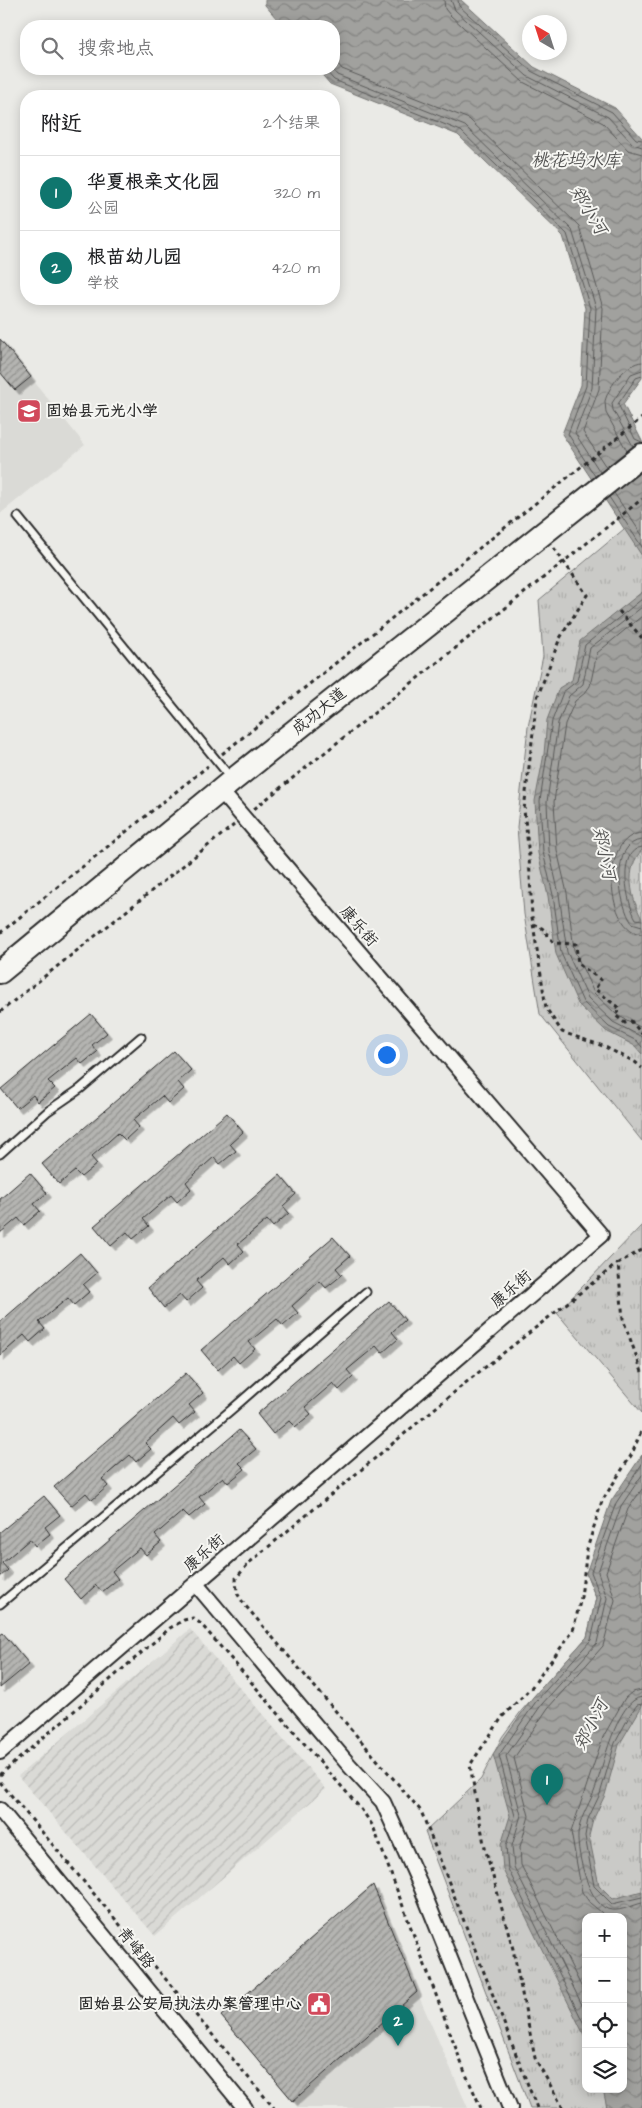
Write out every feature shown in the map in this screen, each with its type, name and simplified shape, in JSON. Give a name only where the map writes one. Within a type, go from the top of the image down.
[{"type":"main road","name":"成功大道","points":[[0,972],[226,785],[642,455]]},
{"type":"street","name":"康乐街","points":[[0,1752],[601,1235],[244,818],[226,785]]},
{"type":"street","points":[[196,1584],[349,1765],[383,1802],[420,1884],[510,2108]]},
{"type":"street","name":"青峰路","points":[[0,1810],[245,2108]]},
{"type":"lane","points":[[18,517],[216,759],[226,785]]},
{"type":"lane","points":[[0,1154],[48,1111],[80,1089],[141,1037]]},
{"type":"lane","points":[[0,1604],[231,1410],[366,1292]]},
{"type":"path","points":[[0,933],[642,418]]},
{"type":"path","points":[[0,1012],[642,499]]},
{"type":"path","points":[[545,532],[562,562],[586,595],[560,638],[537,698],[524,810],[533,924],[546,1008],[562,1032],[603,1046],[636,1062],[642,1068]]},
{"type":"path","points":[[619,610],[642,638]]},
{"type":"path","points":[[533,924],[542,928],[554,943],[576,944],[578,964],[601,980],[595,989],[620,1009],[616,1016],[625,1023],[631,1021],[642,1034]]},
{"type":"path","points":[[538,2108],[421,1811],[244,1604],[237,1593],[236,1578],[249,1563],[470,1380],[618,1263],[642,1250]]},
{"type":"path","points":[[618,1263],[623,1319],[642,1372]]},
{"type":"path","points":[[563,2108],[535,2058],[513,1949],[484,1844],[470,1765],[503,1716],[531,1688],[573,1631],[581,1597],[587,1549],[602,1501],[632,1454],[642,1429]]},
{"type":"path","points":[[0,1775],[170,1628],[184,1620],[193,1618],[201,1624],[352,1798],[373,1826],[464,2070],[481,2108]]},
{"type":"path","points":[[0,1782],[274,2108]]},
{"type":"shaded area","name":"固始县元光小学","points":[[0,339],[85,445],[0,514]]},
{"type":"shaded area","points":[[190,1629],[326,1789],[155,1936],[18,1776]]},
{"type":"shaded area","points":[[417,1992],[468,2108],[298,2108],[293,2101]]},
{"type":"green space","points":[[642,514],[642,1141],[540,1014],[524,914],[517,827],[528,727],[543,656],[539,600]]},
{"type":"green space","points":[[642,1225],[642,1413],[557,1313]]},
{"type":"green space","points":[[642,1455],[642,2108],[530,2108],[425,1832],[481,1779],[502,1737],[522,1710],[587,1637],[596,1598],[586,1573]]},
{"type":"water","name":"桃花坞水库","points":[[265,0],[461,0],[522,56],[522,60],[526,60],[534,67],[615,108],[642,138],[642,378],[623,404],[642,441],[642,556],[562,434],[581,385],[585,308],[563,236],[458,135],[330,84],[322,75],[340,75],[340,20],[278,20],[265,5]]},
{"type":"water","name":"郑小河","points":[[642,592],[642,850],[633,866],[631,884],[632,893],[642,919],[642,1054],[635,1046],[606,1031],[578,1004],[556,954],[548,896],[538,853],[535,801],[544,754],[547,720],[559,688],[572,680],[580,641]]},
{"type":"water","name":"郑小河","points":[[642,1455],[642,1706],[619,1745],[605,1795],[593,1820],[589,1836],[599,1885],[613,1899],[642,1891],[642,2108],[607,2108],[604,2093],[627,2093],[627,1913],[582,1913],[582,2031],[503,1870],[501,1845],[510,1816],[493,1754],[533,1697],[587,1637],[596,1598],[586,1573],[611,1501]]},
{"type":"building","points":[[0,339],[31,377],[15,390],[0,372]]},
{"type":"building","points":[[91,1014],[107,1033],[92,1045],[97,1052],[82,1064],[77,1058],[48,1081],[55,1088],[38,1102],[33,1095],[17,1108],[1,1089]]},
{"type":"building","points":[[174,1051],[191,1070],[178,1082],[184,1089],[168,1103],[162,1096],[133,1120],[139,1127],[125,1140],[118,1133],[91,1157],[97,1164],[81,1177],[75,1171],[59,1184],[42,1164]]},
{"type":"building","points":[[227,1113],[243,1132],[230,1144],[236,1151],[220,1164],[214,1157],[186,1182],[191,1189],[177,1202],[171,1195],[143,1219],[149,1226],[133,1239],[127,1232],[111,1246],[94,1226]]},
{"type":"building","points":[[30,1173],[47,1193],[34,1204],[40,1211],[24,1225],[18,1218],[0,1233],[0,1199]]},
{"type":"building","points":[[280,1175],[296,1194],[283,1206],[289,1213],[273,1227],[267,1220],[238,1244],[244,1251],[230,1264],[224,1257],[196,1281],[202,1288],[186,1302],[180,1295],[164,1308],[148,1288]]},
{"type":"building","points":[[333,1237],[350,1256],[336,1268],[342,1275],[326,1288],[320,1281],[292,1306],[298,1313],[283,1326],[277,1319],[249,1342],[255,1349],[239,1363],[233,1356],[218,1370],[201,1350]]},
{"type":"building","points":[[80,1253],[97,1273],[83,1285],[89,1292],[74,1305],[68,1298],[39,1322],[45,1329],[30,1342],[24,1335],[0,1356],[0,1322]]},
{"type":"building","points":[[389,1301],[405,1320],[392,1332],[398,1339],[382,1353],[376,1346],[347,1370],[353,1377],[339,1390],[333,1383],[305,1407],[311,1414],[295,1427],[289,1421],[273,1434],[257,1414]]},
{"type":"building","points":[[186,1373],[203,1393],[189,1405],[195,1412],[179,1425],[173,1418],[145,1443],[151,1449],[136,1462],[130,1455],[102,1479],[108,1486],[92,1500],[86,1493],[71,1506],[54,1487]]},
{"type":"building","points":[[239,1430],[256,1449],[239,1463],[245,1469],[228,1483],[223,1477],[199,1497],[205,1504],[189,1517],[183,1511],[155,1535],[161,1542],[146,1555],[140,1548],[112,1571],[118,1579],[102,1592],[96,1585],[81,1599],[64,1579]]},
{"type":"building","points":[[44,1496],[60,1515],[45,1527],[50,1534],[35,1546],[30,1539],[2,1563],[8,1570],[0,1577],[0,1532]]},
{"type":"building","points":[[3,1633],[29,1664],[0,1688],[0,1635]]},
{"type":"building","name":"固始县公安局执法办案管理中心","points":[[373,1885],[417,1992],[293,2101],[221,2016]]},
{"type":"place","name":"固始县元光小学","points":[[29,411]]},
{"type":"place","name":"华夏根亲文化园","points":[[547,1805]]},
{"type":"place","name":"固始县公安局执法办案管理中心","points":[[319,2004]]},
{"type":"place","name":"根苗幼儿园","points":[[398,2046]]}]
